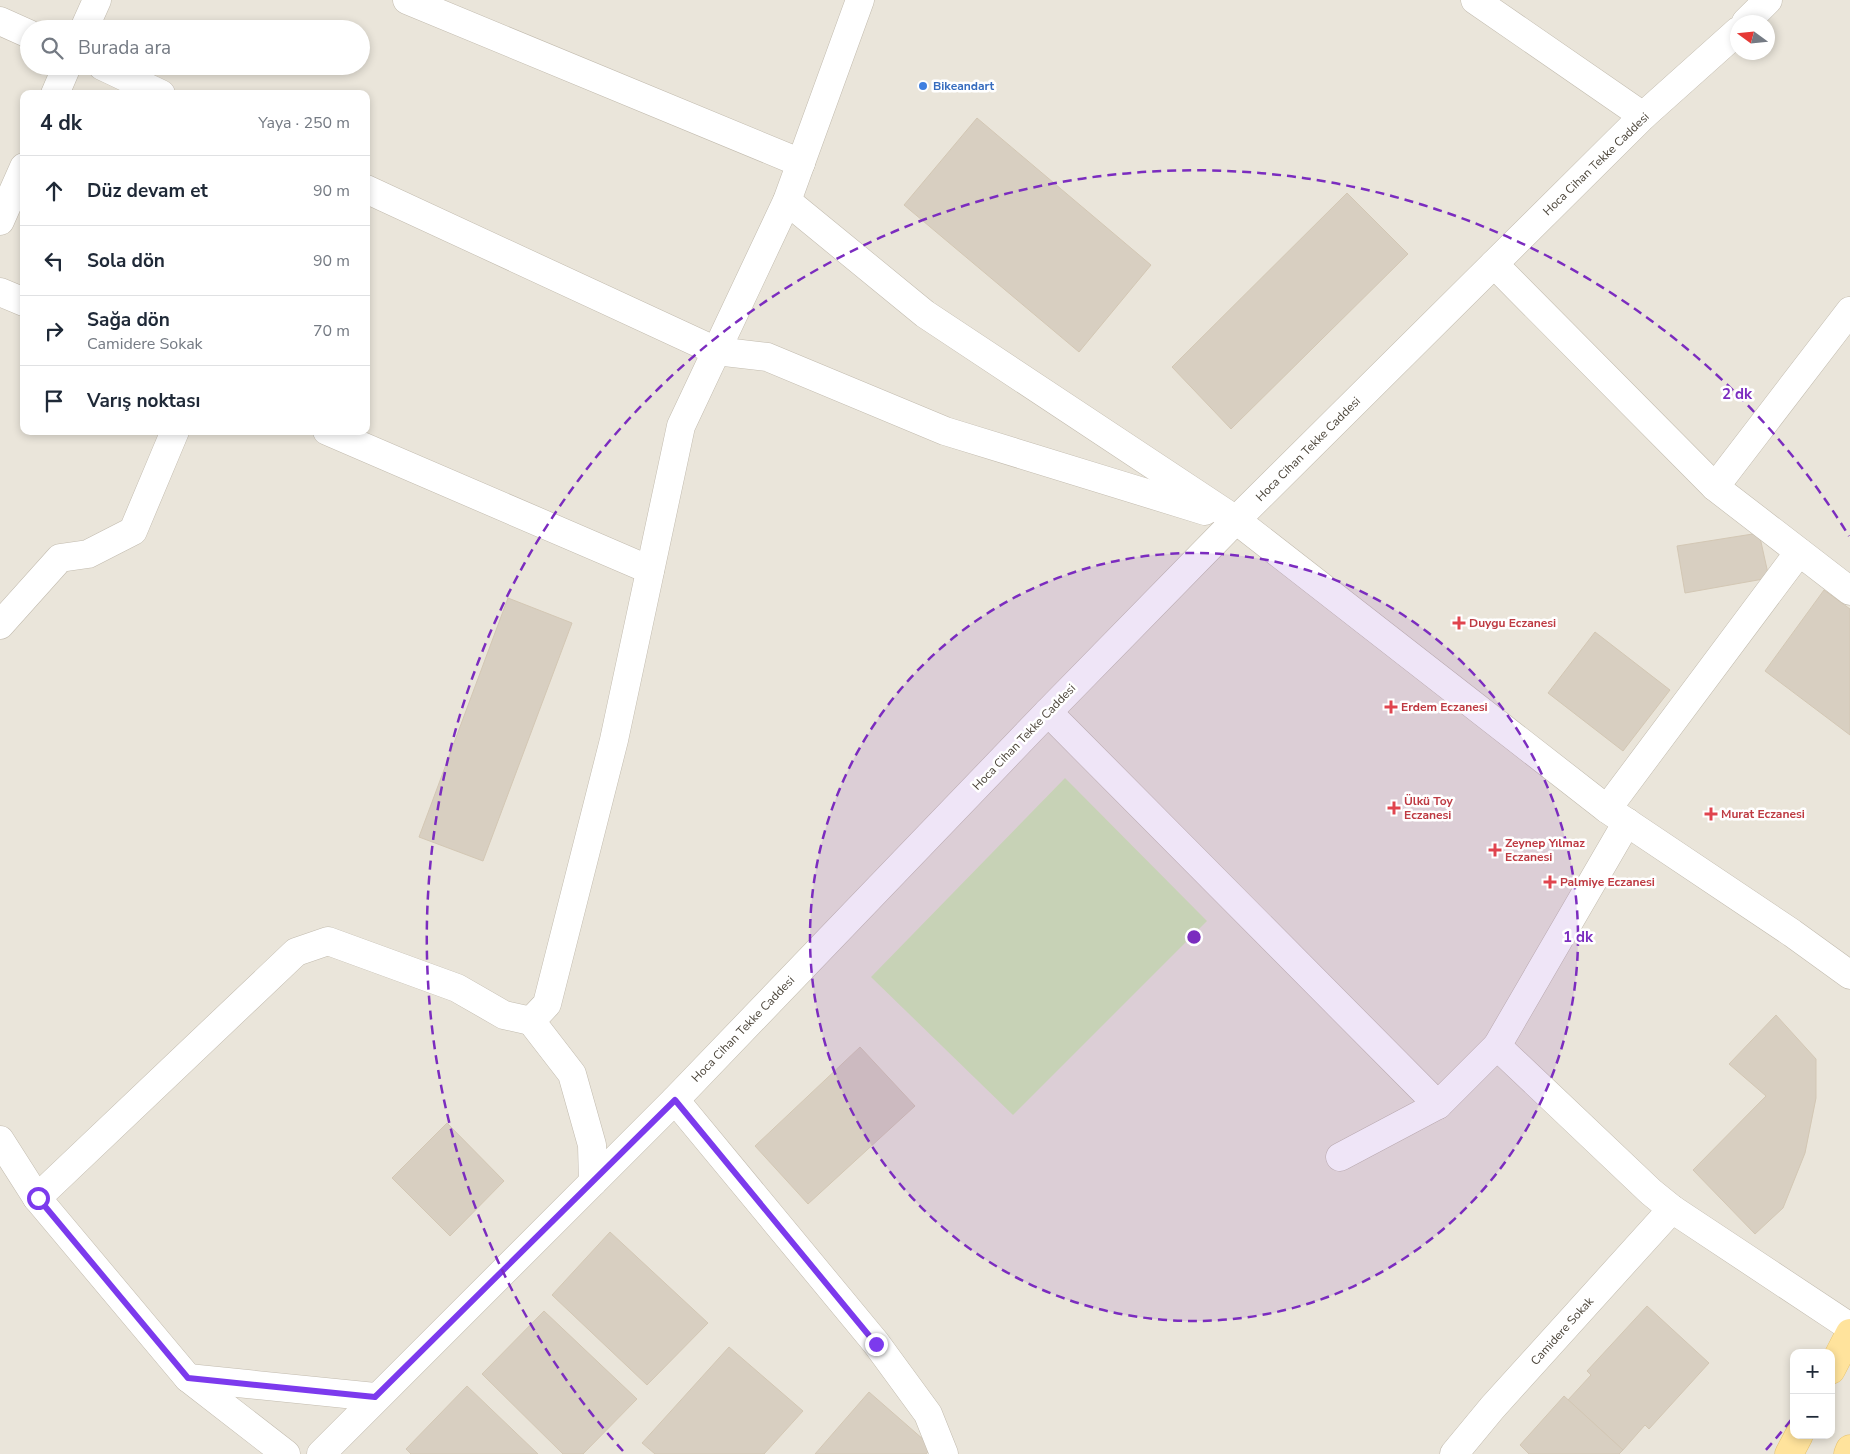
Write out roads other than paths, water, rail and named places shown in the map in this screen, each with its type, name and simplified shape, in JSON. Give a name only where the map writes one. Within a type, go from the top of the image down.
[{"type":"main road","points":[[1835,1362],[1850,1333]]},
{"type":"main road","points":[[1789,1454],[1797,1439]]},
{"type":"main road","points":[[1848,1454],[1850,1449]]},
{"type":"street","points":[[88,20],[96,0]]},
{"type":"street","points":[[407,0],[801,162]]},
{"type":"street","points":[[531,1020],[547,1004],[614,740],[681,426],[786,201],[860,0]]},
{"type":"street","points":[[1475,0],[1644,116]]},
{"type":"street","points":[[1753,15],[1768,0]]},
{"type":"street","points":[[0,21],[20,30]]},
{"type":"street","name":"Hoca Cihan Tekke Caddesi","points":[[321,1454],[375,1397],[675,1100],[1048,712],[1236,520],[1644,116],[1730,38]]},
{"type":"street","points":[[57,90],[63,75]]},
{"type":"street","points":[[121,75],[153,90]]},
{"type":"street","points":[[0,222],[20,175]]},
{"type":"street","points":[[370,191],[716,351],[767,357],[945,431],[1236,520]]},
{"type":"street","points":[[786,201],[925,314],[1236,520],[1617,816],[1792,932],[1850,975]]},
{"type":"street","points":[[1494,264],[1715,487],[1850,591]]},
{"type":"street","points":[[0,292],[20,300]]},
{"type":"street","points":[[1715,487],[1850,311]]},
{"type":"street","points":[[0,625],[60,558],[88,554],[133,531],[173,435]]},
{"type":"street","points":[[336,435],[650,570]]},
{"type":"street","points":[[1340,1157],[1438,1105],[1497,1046],[1617,816],[1799,552]]},
{"type":"street","points":[[1048,712],[1438,1105]]},
{"type":"street","points":[[38,1198],[296,952],[328,941],[457,988],[504,1015],[531,1020],[572,1074],[592,1145],[593,1182]]},
{"type":"street","points":[[1497,1046],[1651,1192],[1672,1209],[1850,1327]]},
{"type":"street","points":[[675,1100],[876,1344],[928,1414],[944,1454]]},
{"type":"street","points":[[0,1140],[38,1198],[188,1378],[286,1454]]},
{"type":"street","name":"Camidere Sokak","points":[[1454,1454],[1492,1408],[1672,1209]]},
{"type":"street","points":[[188,1378],[375,1397]]},
{"type":"place","name":"Bikeandart","points":[[923,86]]},
{"type":"place","name":"Duygu Eczanesi","points":[[1459,623]]},
{"type":"place","name":"Erdem Eczanesi","points":[[1391,707]]},
{"type":"place","name":"Ülkü Toy Eczanesi","points":[[1394,808]]},
{"type":"place","name":"Murat Eczanesi","points":[[1711,814]]},
{"type":"place","name":"Zeynep Yılmaz Eczanesi","points":[[1495,850]]},
{"type":"place","name":"Palmiye Eczanesi","points":[[1550,882]]}]
